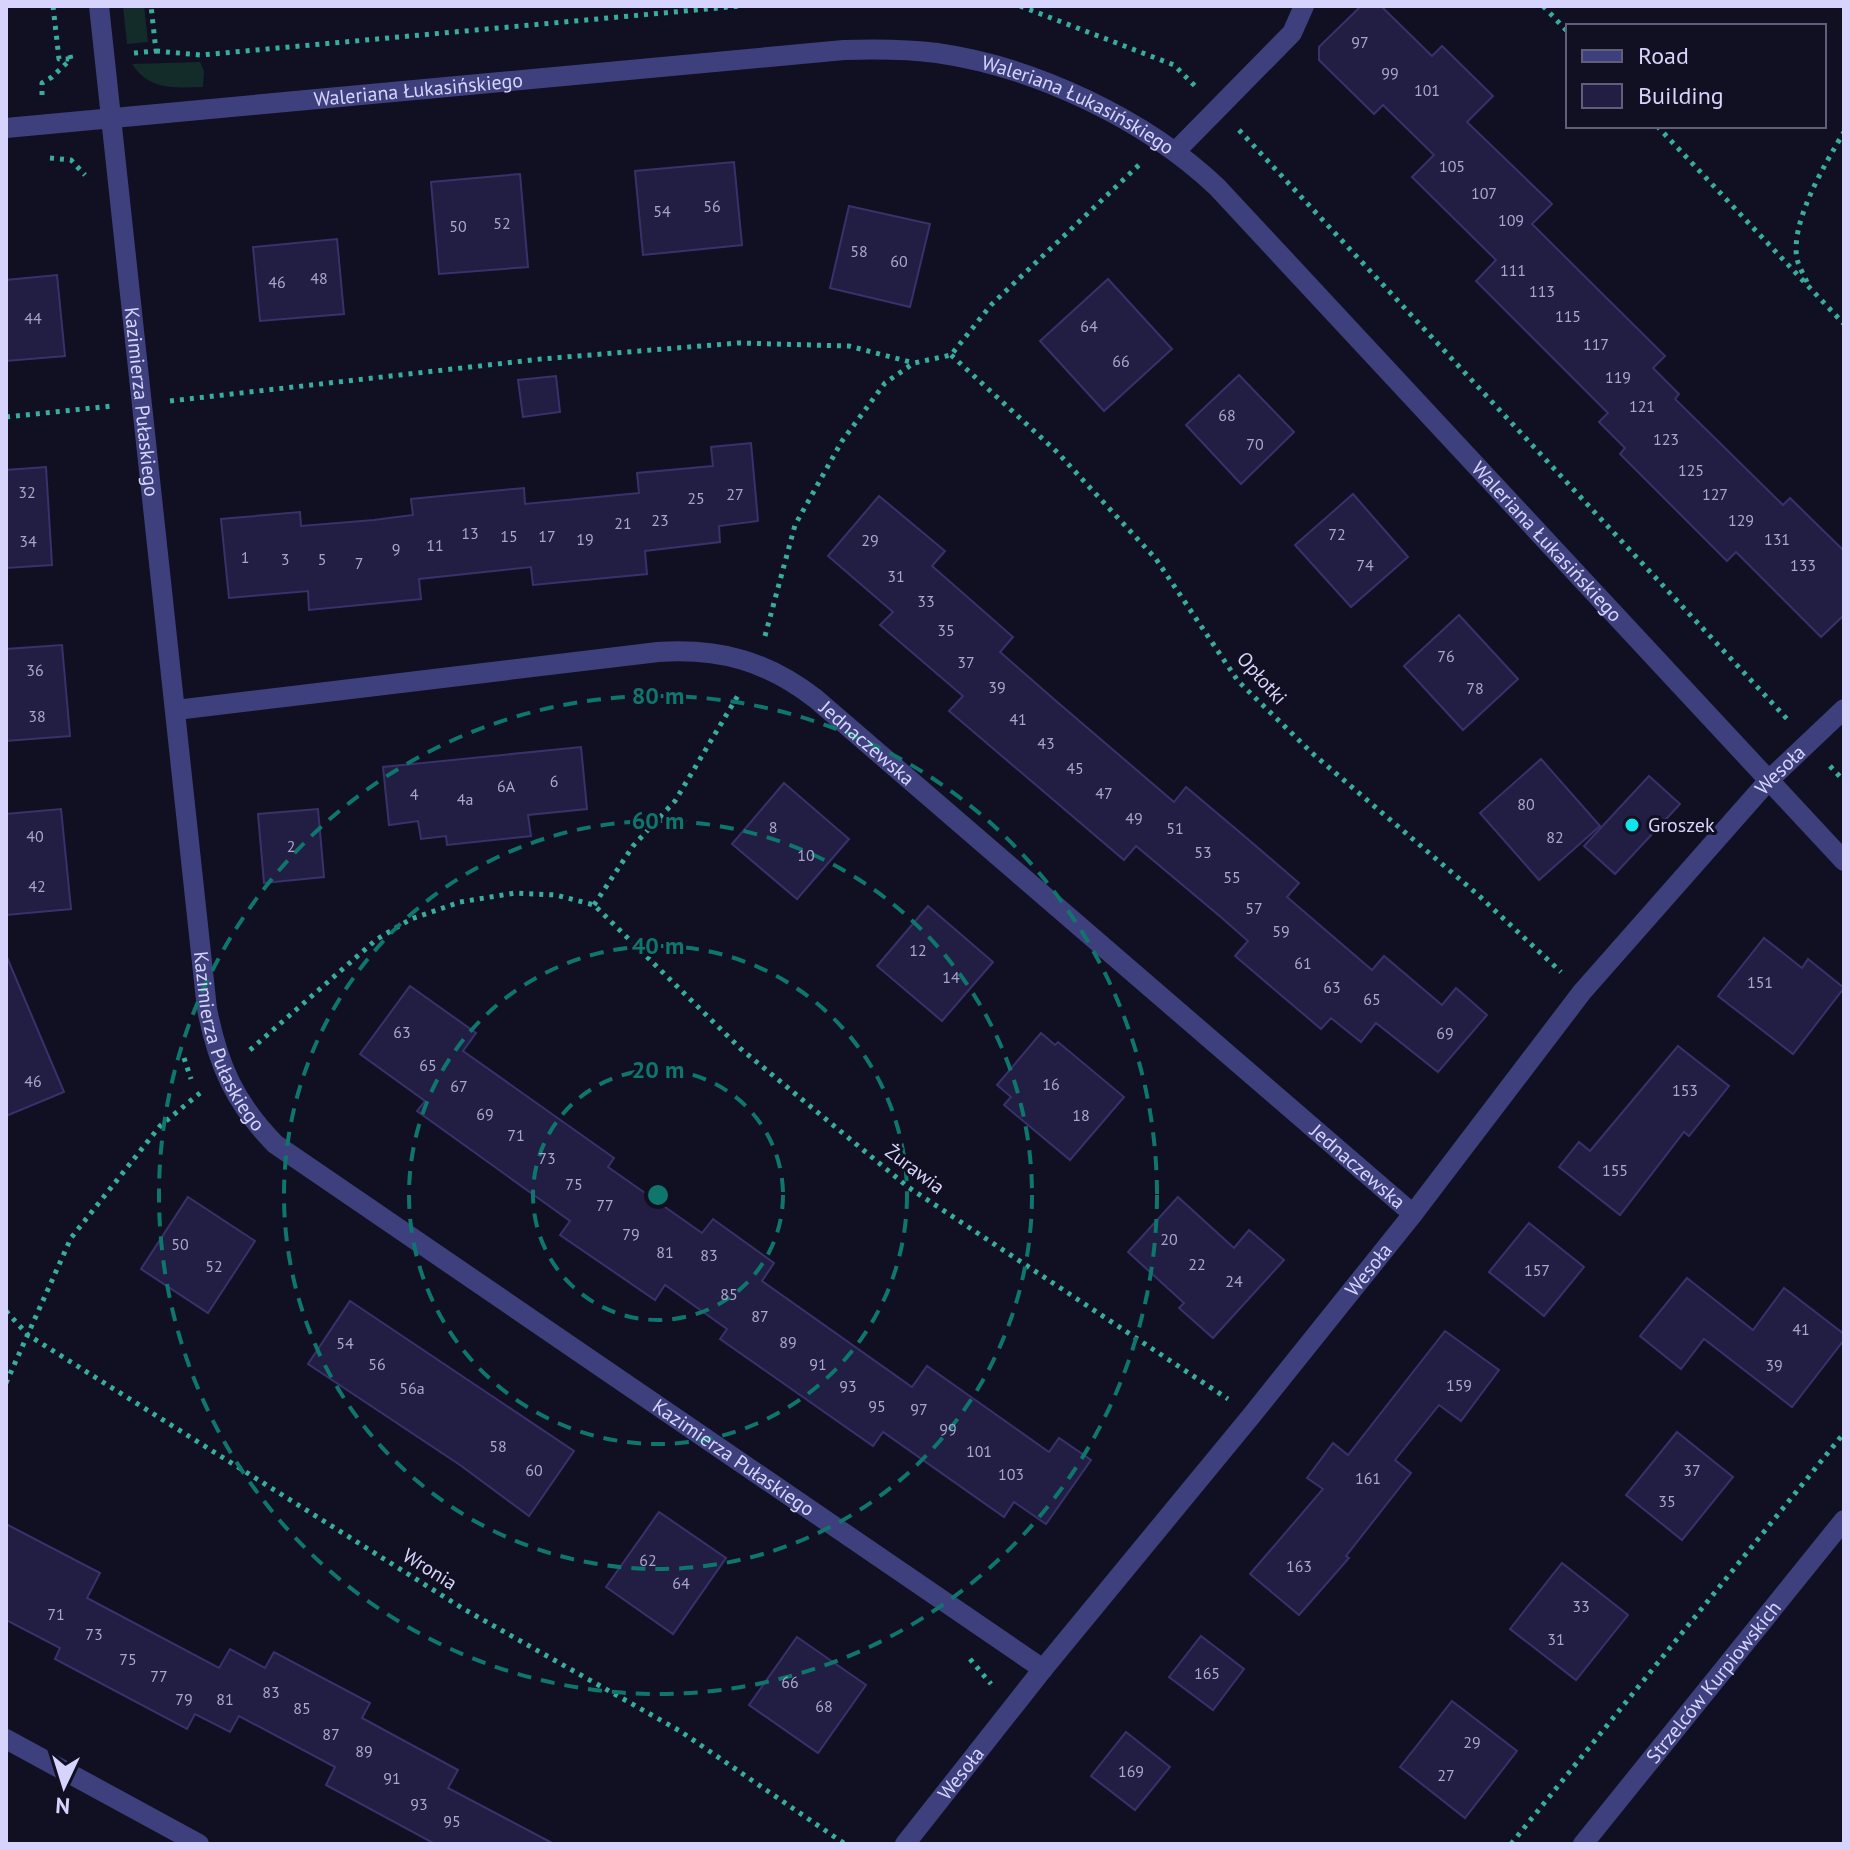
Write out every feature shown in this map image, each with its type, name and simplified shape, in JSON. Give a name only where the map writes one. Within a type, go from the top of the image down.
[{"type":"street","name":"Kazimierza Pułaskiego","points":[[99,6],[207,1009],[225,1073],[247,1113],[275,1144],[1043,1669]]},
{"type":"street","points":[[1170,147],[1218,108],[1292,33],[1304,6]]},
{"type":"street","name":"Waleriana Łukasińskiego","points":[[6,128],[795,54],[887,49],[936,53],[976,61],[1077,97],[1170,147],[1250,220],[1844,861]]},
{"type":"street","name":"Jednaczewska","points":[[176,710],[658,652],[708,652],[757,663],[791,680],[816,699],[1413,1214]]},
{"type":"street","name":"Wesoła","points":[[905,1844],[1043,1669],[1413,1214],[1582,992],[1769,780],[1844,709]]},
{"type":"street","name":"Strzelców Kurpiowskich","points":[[1583,1844],[1844,1520]]},
{"type":"street","points":[[6,1739],[199,1844]]},
{"type":"path","points":[[156,51],[201,55],[740,6]]},
{"type":"path","points":[[1020,6],[1174,65],[1218,108],[1844,781]]},
{"type":"path","points":[[1543,6],[1566,30]]},
{"type":"path","points":[[69,45],[71,59],[42,83],[43,158],[71,160],[91,182]]},
{"type":"path","points":[[1659,128],[1844,324]]},
{"type":"path","points":[[1810,288],[1797,260],[1797,235],[1816,181],[1844,132]]},
{"type":"path","points":[[6,1383],[71,1238],[160,1126],[366,948],[411,919],[460,902],[515,893],[556,895],[594,905],[633,846],[675,801],[757,663],[795,525],[842,441],[885,383],[914,363],[951,355],[991,305],[1170,147]]},
{"type":"path","points":[[6,417],[541,359],[738,343],[849,346],[914,363]]},
{"type":"path","name":"Opłotki","points":[[951,355],[1057,452],[1156,559],[1238,681],[1312,753],[1476,893],[1582,992]]},
{"type":"path","name":"Żurawia","points":[[594,905],[741,1049],[908,1187],[1252,1415]]},
{"type":"path","points":[[184,1051],[185,1067],[207,1107]]},
{"type":"path","name":"Wronia","points":[[6,1311],[28,1335],[462,1608],[680,1731],[845,1844]]},
{"type":"path","points":[[1511,1844],[1844,1433]]},
{"type":"path","points":[[968,1656],[990,1685],[1019,1651]]},
{"type":"green space","points":[[123,6],[144,6],[148,42],[127,44]]},
{"type":"green space","points":[[200,62],[204,71],[203,87],[163,86],[146,79],[132,64]]},
{"type":"building","points":[[1361,6],[1381,6],[1432,56],[1442,46],[1493,96],[1467,122],[1552,204],[1532,224],[1665,356],[1653,368],[1679,394],[1675,399],[1783,505],[1790,498],[1844,551],[1844,615],[1821,637],[1736,552],[1727,561],[1620,454],[1625,448],[1599,422],[1608,413],[1476,281],[1496,260],[1412,177],[1434,155],[1383,105],[1374,114],[1319,60],[1319,47]]},
{"type":"building","points":[[734,162],[742,245],[643,255],[635,171]]},
{"type":"building","points":[[520,174],[528,267],[439,274],[431,182]]},
{"type":"building","points":[[849,206],[930,224],[910,307],[830,288]]},
{"type":"building","points":[[337,239],[344,314],[260,321],[253,247]]},
{"type":"building","points":[[57,275],[65,356],[6,361],[6,280]]},
{"type":"building","points":[[1108,279],[1172,349],[1104,411],[1040,341]]},
{"type":"building","points":[[1239,375],[1294,432],[1241,484],[1186,425]]},
{"type":"building","points":[[556,376],[560,412],[523,417],[518,380]]},
{"type":"building","points":[[751,443],[758,521],[719,526],[720,542],[645,551],[647,574],[533,585],[531,567],[419,579],[421,599],[309,610],[308,591],[229,598],[221,519],[300,512],[301,526],[374,520],[413,515],[411,499],[524,488],[525,504],[639,493],[637,473],[713,466],[711,447]]},
{"type":"building","points":[[46,467],[52,565],[6,568],[6,470]]},
{"type":"building","points":[[1353,494],[1408,557],[1351,607],[1295,545]]},
{"type":"building","points":[[879,496],[945,551],[932,566],[1013,637],[1000,652],[1174,802],[1186,787],[1243,835],[1299,883],[1287,897],[1372,970],[1384,956],[1442,1005],[1456,988],[1487,1015],[1438,1072],[1376,1023],[1361,1042],[1331,1018],[1321,1029],[1235,956],[1248,941],[1222,918],[1136,846],[1124,860],[949,711],[963,696],[880,625],[893,612],[828,556]]},
{"type":"building","points":[[1459,615],[1518,679],[1463,730],[1404,666]]},
{"type":"building","points":[[62,645],[70,736],[6,741],[6,649]]},
{"type":"building","points":[[581,747],[587,809],[528,815],[531,836],[447,845],[446,836],[421,839],[418,821],[389,825],[383,767]]},
{"type":"building","points":[[1541,759],[1600,826],[1539,880],[1480,813]]},
{"type":"building","name":"Groszek","points":[[1649,776],[1680,804],[1615,874],[1584,846]]},
{"type":"building","points":[[784,783],[849,839],[797,899],[732,844]]},
{"type":"building","points":[[61,809],[71,909],[6,915],[6,814]]},
{"type":"building","points":[[318,809],[324,877],[264,883],[258,814]]},
{"type":"building","points":[[928,906],[993,962],[942,1021],[877,966]]},
{"type":"building","points":[[1764,938],[1802,968],[1808,959],[1844,988],[1793,1054],[1718,996]]},
{"type":"building","points":[[6,955],[64,1092],[6,1116]]},
{"type":"building","points":[[410,986],[476,1033],[463,1051],[614,1158],[608,1167],[702,1233],[713,1219],[774,1263],[762,1281],[912,1387],[927,1366],[1049,1452],[1059,1438],[1091,1460],[1046,1524],[1014,1502],[1004,1517],[883,1432],[873,1446],[720,1339],[727,1329],[665,1285],[655,1300],[560,1235],[570,1221],[417,1111],[425,1101],[360,1054]]},
{"type":"building","points":[[1041,1033],[1055,1045],[1058,1042],[1124,1097],[1070,1160],[1004,1105],[1011,1097],[997,1085]]},
{"type":"building","points":[[1678,1046],[1729,1086],[1689,1136],[1684,1132],[1620,1215],[1559,1167],[1579,1142],[1590,1151]]},
{"type":"building","points":[[188,1197],[255,1241],[208,1313],[141,1269]]},
{"type":"building","points":[[1178,1197],[1234,1248],[1249,1230],[1284,1260],[1213,1338],[1179,1308],[1184,1303],[1128,1252]]},
{"type":"building","points":[[1529,1223],[1584,1267],[1544,1316],[1489,1272]]},
{"type":"building","points":[[1687,1278],[1753,1330],[1784,1288],[1844,1334],[1844,1340],[1792,1407],[1704,1339],[1681,1369],[1640,1336]]},
{"type":"building","points":[[350,1301],[574,1451],[529,1516],[460,1465],[308,1364]]},
{"type":"building","points":[[1445,1331],[1499,1370],[1461,1421],[1439,1405],[1395,1460],[1411,1473],[1346,1556],[1349,1558],[1299,1615],[1250,1574],[1323,1489],[1307,1478],[1333,1443],[1348,1455]]},
{"type":"building","points":[[1677,1432],[1733,1477],[1682,1540],[1626,1495]]},
{"type":"building","points":[[659,1512],[726,1558],[673,1634],[606,1587]]},
{"type":"building","points":[[6,1524],[100,1573],[87,1598],[219,1668],[230,1649],[265,1668],[274,1652],[370,1703],[362,1718],[458,1770],[448,1788],[554,1844],[435,1844],[326,1785],[335,1767],[239,1716],[230,1732],[195,1714],[187,1729],[55,1659],[60,1648],[6,1620]]},
{"type":"building","points":[[1562,1563],[1628,1615],[1576,1680],[1510,1629]]},
{"type":"building","points":[[1201,1636],[1244,1669],[1213,1710],[1169,1677]]},
{"type":"building","points":[[797,1637],[866,1685],[818,1753],[749,1705]]},
{"type":"building","points":[[1452,1701],[1517,1751],[1465,1818],[1400,1767]]},
{"type":"building","points":[[1126,1732],[1170,1767],[1135,1810],[1091,1776]]},
{"type":"place","name":"Groszek","points":[[1632,825]]}]
